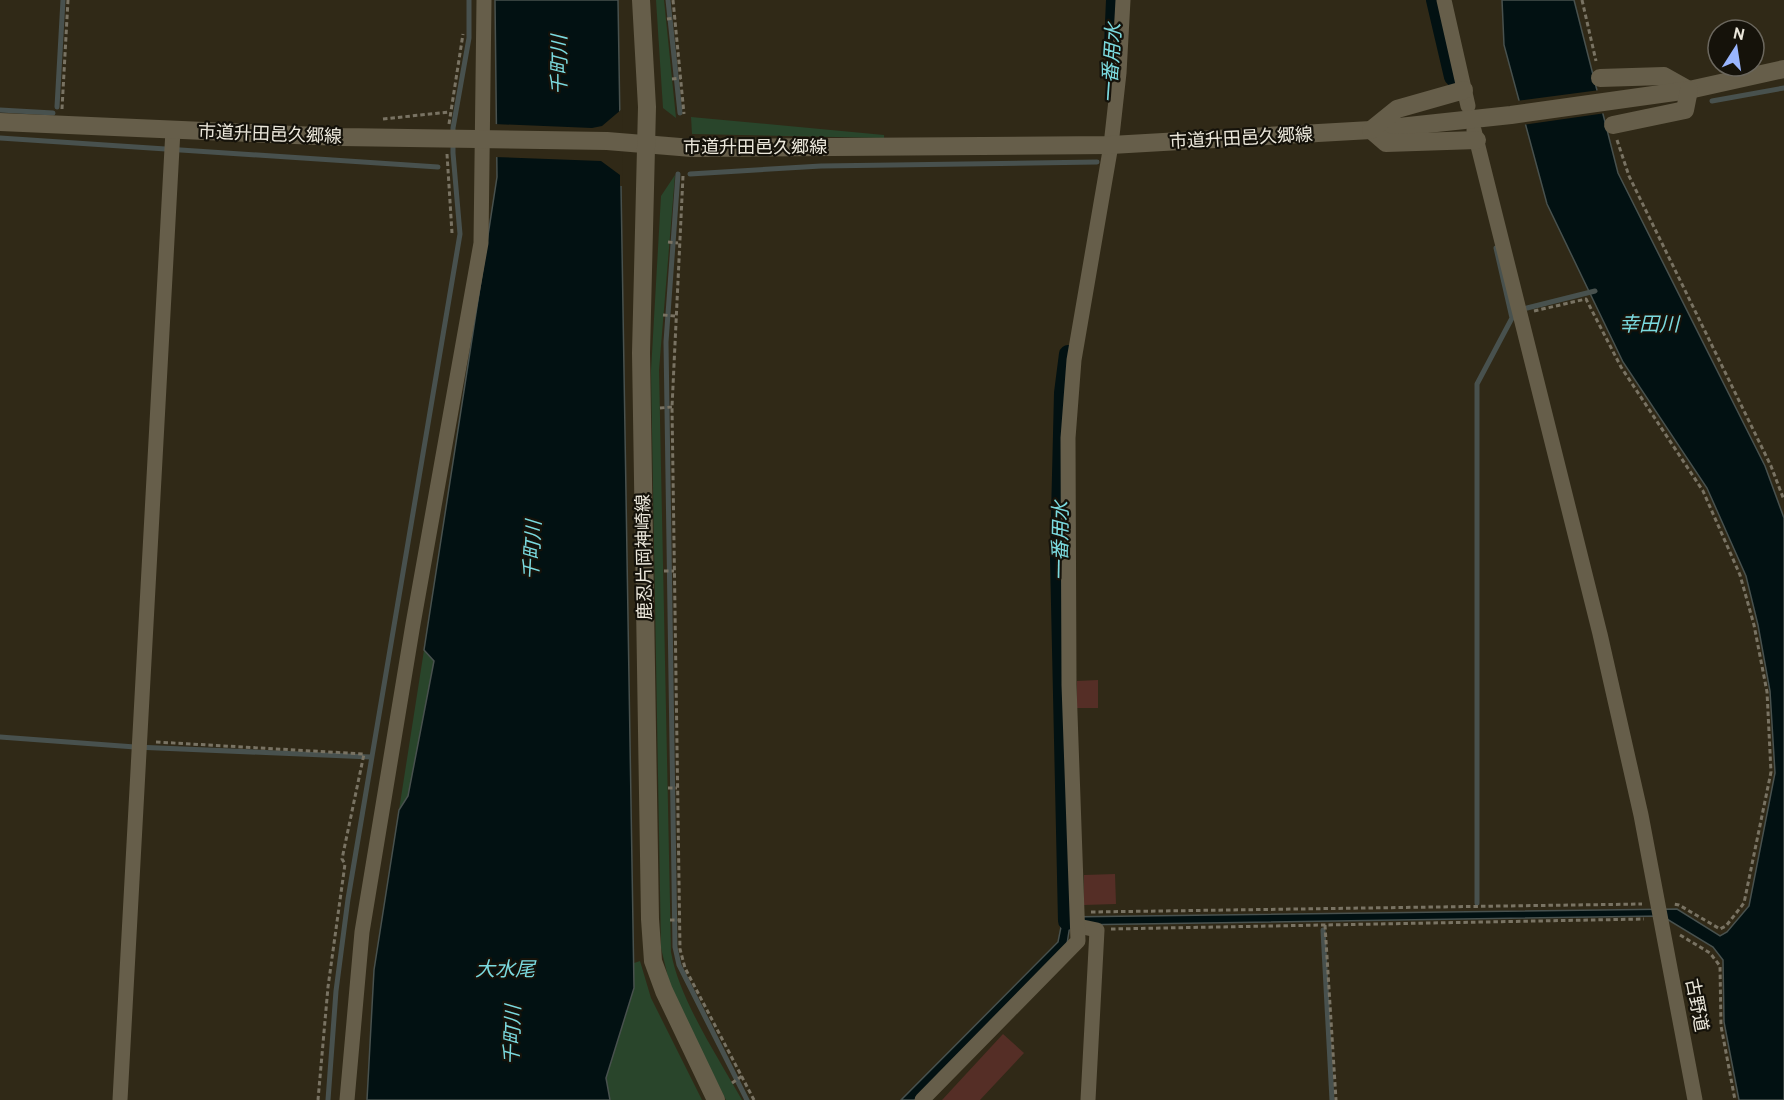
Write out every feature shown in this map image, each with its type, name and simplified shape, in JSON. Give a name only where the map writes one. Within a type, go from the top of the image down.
[{"type":"street","points":[[347,1100],[362,932],[413,624],[481,243],[480,140],[484,0]]},
{"type":"street","name":"鹿忍片岡神崎線","points":[[641,0],[647,145],[641,353],[650,919],[653,961],[664,991],[716,1100]]},
{"type":"street","points":[[922,1100],[1078,941],[1069,685],[1068,438],[1074,360],[1111,145],[1119,73],[1123,0]]},
{"type":"street","points":[[1444,0],[1466,98],[1397,109],[1371,129],[1386,143],[1476,135]]},
{"type":"street","points":[[1600,78],[1664,76],[1689,90],[1784,69]]},
{"type":"street","name":"市道升田邑久郷線","points":[[0,122],[61,126],[173,143],[429,139],[627,143],[692,148],[1111,145],[1371,129],[1511,115],[1689,90]]},
{"type":"street","points":[[1613,125],[1685,110],[1689,90]]},
{"type":"street","name":"古野道","points":[[1476,135],[1600,634],[1641,815],[1695,1100]]},
{"type":"street","points":[[120,1100],[173,143]]},
{"type":"street","points":[[1078,921],[1097,930],[1089,1100]]},
{"type":"path","points":[[61,126],[68,0]]},
{"type":"path","points":[[673,0],[677,79],[684,114]]},
{"type":"path","points":[[1582,0],[1600,78]]},
{"type":"path","points":[[668,19],[675,18]]},
{"type":"path","points":[[1613,125],[1629,176],[1771,466],[1784,500]]},
{"type":"path","points":[[683,176],[677,243],[670,407],[674,920],[685,968],[754,1100]]},
{"type":"path","points":[[668,242],[677,243]]},
{"type":"path","points":[[1097,930],[1659,914],[1678,904],[1720,929],[1726,926],[1744,903],[1771,772],[1767,693],[1754,625],[1740,575],[1703,491],[1621,368],[1586,299],[1520,314]]},
{"type":"path","points":[[664,315],[673,316]]},
{"type":"path","points":[[662,408],[670,407]]},
{"type":"path","points":[[664,571],[673,571]]},
{"type":"path","points":[[139,745],[364,757],[342,859],[345,864],[328,987],[318,1100]]},
{"type":"path","points":[[1097,912],[1659,914],[1710,953],[1720,966],[1721,1026],[1735,1100]]},
{"type":"path","points":[[1325,925],[1336,1100]]},
{"type":"path","points":[[733,1082],[741,1077]]},
{"type":"green space","points":[[656,0],[664,0],[676,118],[663,108]]},
{"type":"green space","points":[[691,117],[884,135],[884,138],[692,134]]},
{"type":"green space","points":[[675,175],[659,370],[671,952],[675,970],[691,1008],[742,1100],[726,1100],[672,994],[661,948],[651,371],[661,196]]},
{"type":"green space","points":[[424,650],[434,661],[408,796],[399,810]]},
{"type":"green space","points":[[640,961],[651,998],[702,1100],[610,1100],[606,1078],[634,988],[634,963]]},
{"type":"water","name":"大水尾","points":[[495,0],[618,0],[634,988],[606,1078],[610,1100],[367,1100],[374,970],[399,810],[408,796],[434,661],[424,650],[497,177]]},
{"type":"water","name":"幸田川","points":[[1502,0],[1574,0],[1618,173],[1765,466],[1784,518],[1784,1100],[1739,1100],[1724,1022],[1723,960],[1713,947],[1662,916],[1070,925],[1067,944],[915,1100],[901,1100],[1058,942],[1063,917],[1677,909],[1720,936],[1727,932],[1749,906],[1775,773],[1770,691],[1746,576],[1707,488],[1623,362],[1547,204],[1504,45]]},
{"type":"pier","points":[[1600,90],[1606,113],[1523,125],[1516,101]]},
{"type":"pier","points":[[622,109],[623,186],[620,186],[620,175],[601,161],[494,157],[494,124],[592,128],[602,126]]},
{"type":"building","points":[[1098,680],[1098,708],[1077,708],[1077,681]]},
{"type":"building","points":[[1115,874],[1116,904],[1084,905],[1084,875]]},
{"type":"building","points":[[1003,1034],[1024,1053],[980,1100],[942,1100]]},
{"type":"waterway","points":[[57,107],[63,0]]},
{"type":"waterway","points":[[328,1100],[336,991],[348,899],[460,234],[453,128],[469,38],[469,0]]},
{"type":"waterway","points":[[668,0],[680,113]]},
{"type":"waterway","name":"一番用水","points":[[1113,46],[1115,0]]},
{"type":"waterway","points":[[1435,0],[1453,77]]},
{"type":"waterway","points":[[1712,101],[1784,88]]},
{"type":"waterway","points":[[0,110],[53,113]]},
{"type":"waterway","points":[[0,138],[438,167]]},
{"type":"waterway","points":[[690,174],[821,166],[1097,162]]},
{"type":"waterway","points":[[678,174],[666,342],[675,947],[679,965],[747,1100]]},
{"type":"waterway","points":[[1477,903],[1477,384],[1512,318],[1496,248]]},
{"type":"waterway","points":[[1527,308],[1595,291]]},
{"type":"waterway","name":"一番用水","points":[[1067,921],[1059,558],[1063,393],[1068,354]]},
{"type":"waterway","points":[[0,737],[135,747],[371,757]]},
{"type":"waterway","points":[[1323,930],[1332,1100]]},
{"type":"water label","name":"千町川","points":[[559,65]]},
{"type":"water label","name":"千町川","points":[[532,550]]},
{"type":"water label","name":"千町川","points":[[512,1035]]}]
